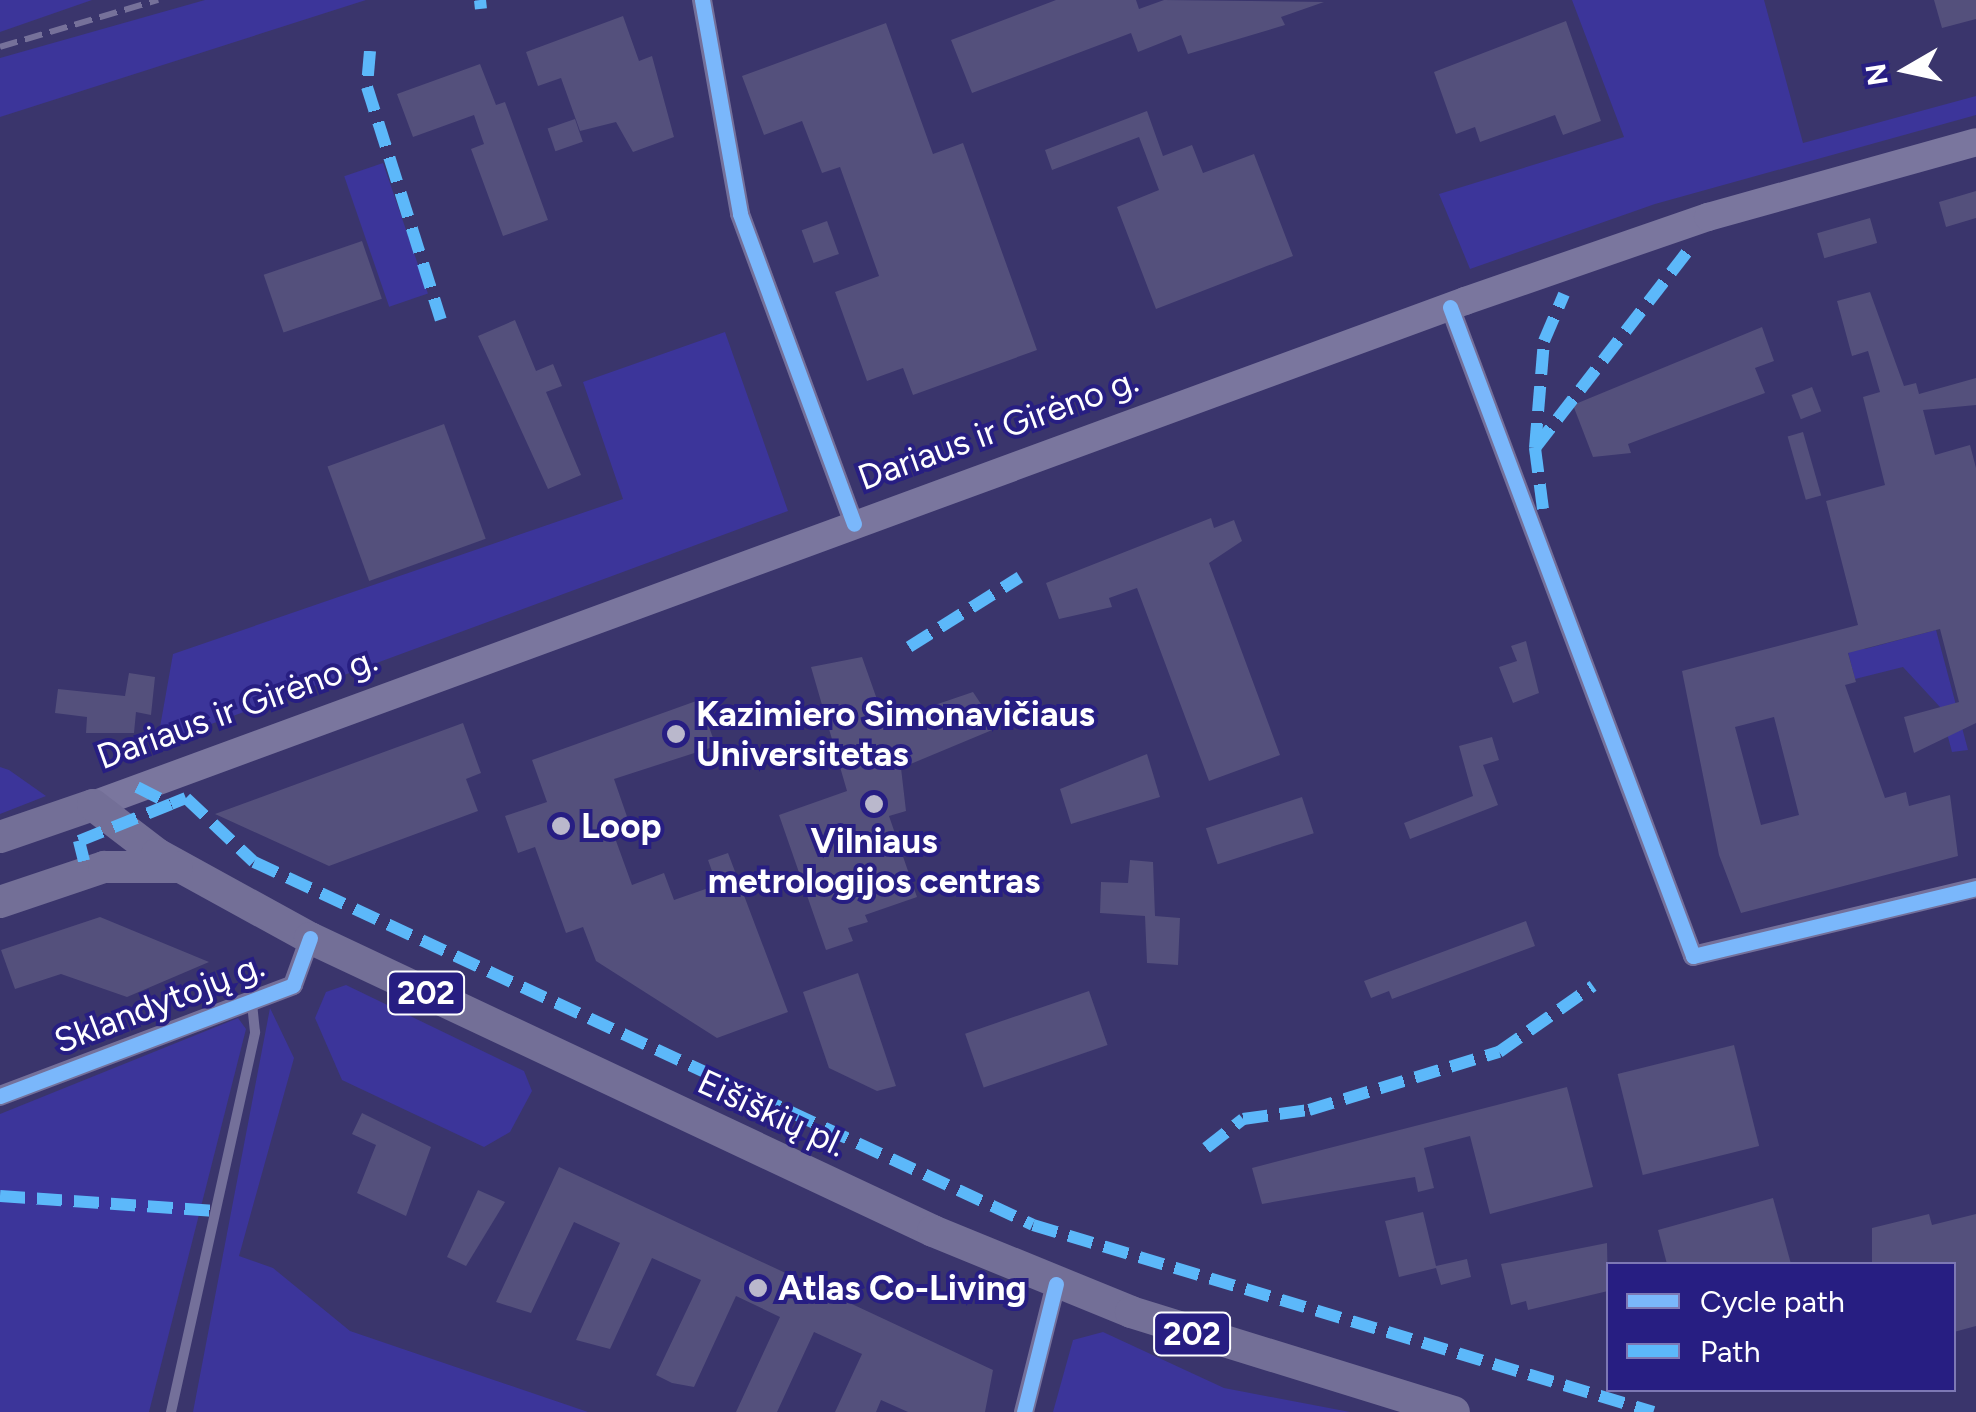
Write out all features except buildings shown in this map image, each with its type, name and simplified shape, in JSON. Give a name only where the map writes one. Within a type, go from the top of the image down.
[{"type":"main road","name":"Dariaus ir Girėno g.","points":[[0,838],[1450,307],[1708,218],[1976,142]]},
{"type":"main road","name":"Eišiškių pl.","points":[[93,804],[181,868],[310,938],[1056,1284],[1454,1412]]},
{"type":"main road","points":[[0,902],[104,867],[181,868]]},
{"type":"street","points":[[702,0],[740,214],[854,524]]},
{"type":"street","points":[[1450,307],[1693,956],[1976,888]]},
{"type":"street","name":"Sklandytojų g.","points":[[0,1096],[293,984],[310,938]]},
{"type":"street","points":[[1024,1412],[1056,1284]]},
{"type":"lane","points":[[171,1412],[254,1032],[252,1002]]},
{"type":"shaded area","points":[[0,0],[92,0],[0,32]]},
{"type":"shaded area","points":[[205,0],[366,0],[0,117],[0,58]]},
{"type":"shaded area","points":[[1572,0],[1764,0],[1803,143],[1976,96],[1976,115],[1655,204],[1470,269],[1439,194],[1624,137]]},
{"type":"shaded area","points":[[383,163],[428,293],[389,307],[344,176]]},
{"type":"shaded area","points":[[725,332],[788,511],[157,744],[173,654],[623,499],[583,382]]},
{"type":"shaded area","points":[[1842,629],[1865,649],[1936,630],[1968,750],[1952,752],[1940,707],[1903,667],[1855,679]]},
{"type":"shaded area","points":[[0,767],[9,770],[46,796],[0,814]]},
{"type":"shaded area","points":[[346,985],[524,1071],[532,1091],[510,1132],[484,1147],[342,1080],[315,1018],[326,992]]},
{"type":"shaded area","points":[[270,1008],[294,1058],[239,1256],[273,1268],[350,1331],[588,1412],[193,1412]]},
{"type":"shaded area","points":[[238,1018],[246,1029],[149,1412],[0,1412],[0,1114]]},
{"type":"shaded area","points":[[1103,1332],[1224,1388],[1350,1412],[1053,1412],[1073,1340]]},
{"type":"railway","points":[[0,47],[158,0]]},
{"type":"marked path","points":[[480,0],[481,9]]},
{"type":"marked path","points":[[370,51],[367,87],[441,320]]},
{"type":"marked path","points":[[1543,509],[1535,448],[1687,252]]},
{"type":"marked path","points":[[1535,448],[1544,341],[1564,294]]},
{"type":"marked path","points":[[909,647],[1020,577]]},
{"type":"marked path","points":[[137,787],[171,804],[186,798],[254,862],[1033,1225],[1653,1412]]},
{"type":"marked path","points":[[84,861],[79,841],[171,804]]},
{"type":"marked path","points":[[1206,1148],[1243,1119],[1309,1110],[1499,1052],[1593,986]]},
{"type":"marked path","points":[[0,1196],[215,1211]]},
{"type":"cycle path","points":[[702,0],[740,214],[854,524]]},
{"type":"cycle path","points":[[1450,307],[1693,956],[1976,888]]},
{"type":"cycle path","points":[[0,1096],[293,985],[310,938]]},
{"type":"cycle path","points":[[1024,1412],[1056,1284]]},
{"type":"place","name":"Kazimiero Simonavičiaus Universitetas","points":[[676,734]]},
{"type":"place","name":"Vilniaus metrologijos centras","points":[[874,804]]},
{"type":"place","name":"Loop","points":[[561,826]]},
{"type":"place","name":"Atlas Co-Living","points":[[758,1288]]}]
